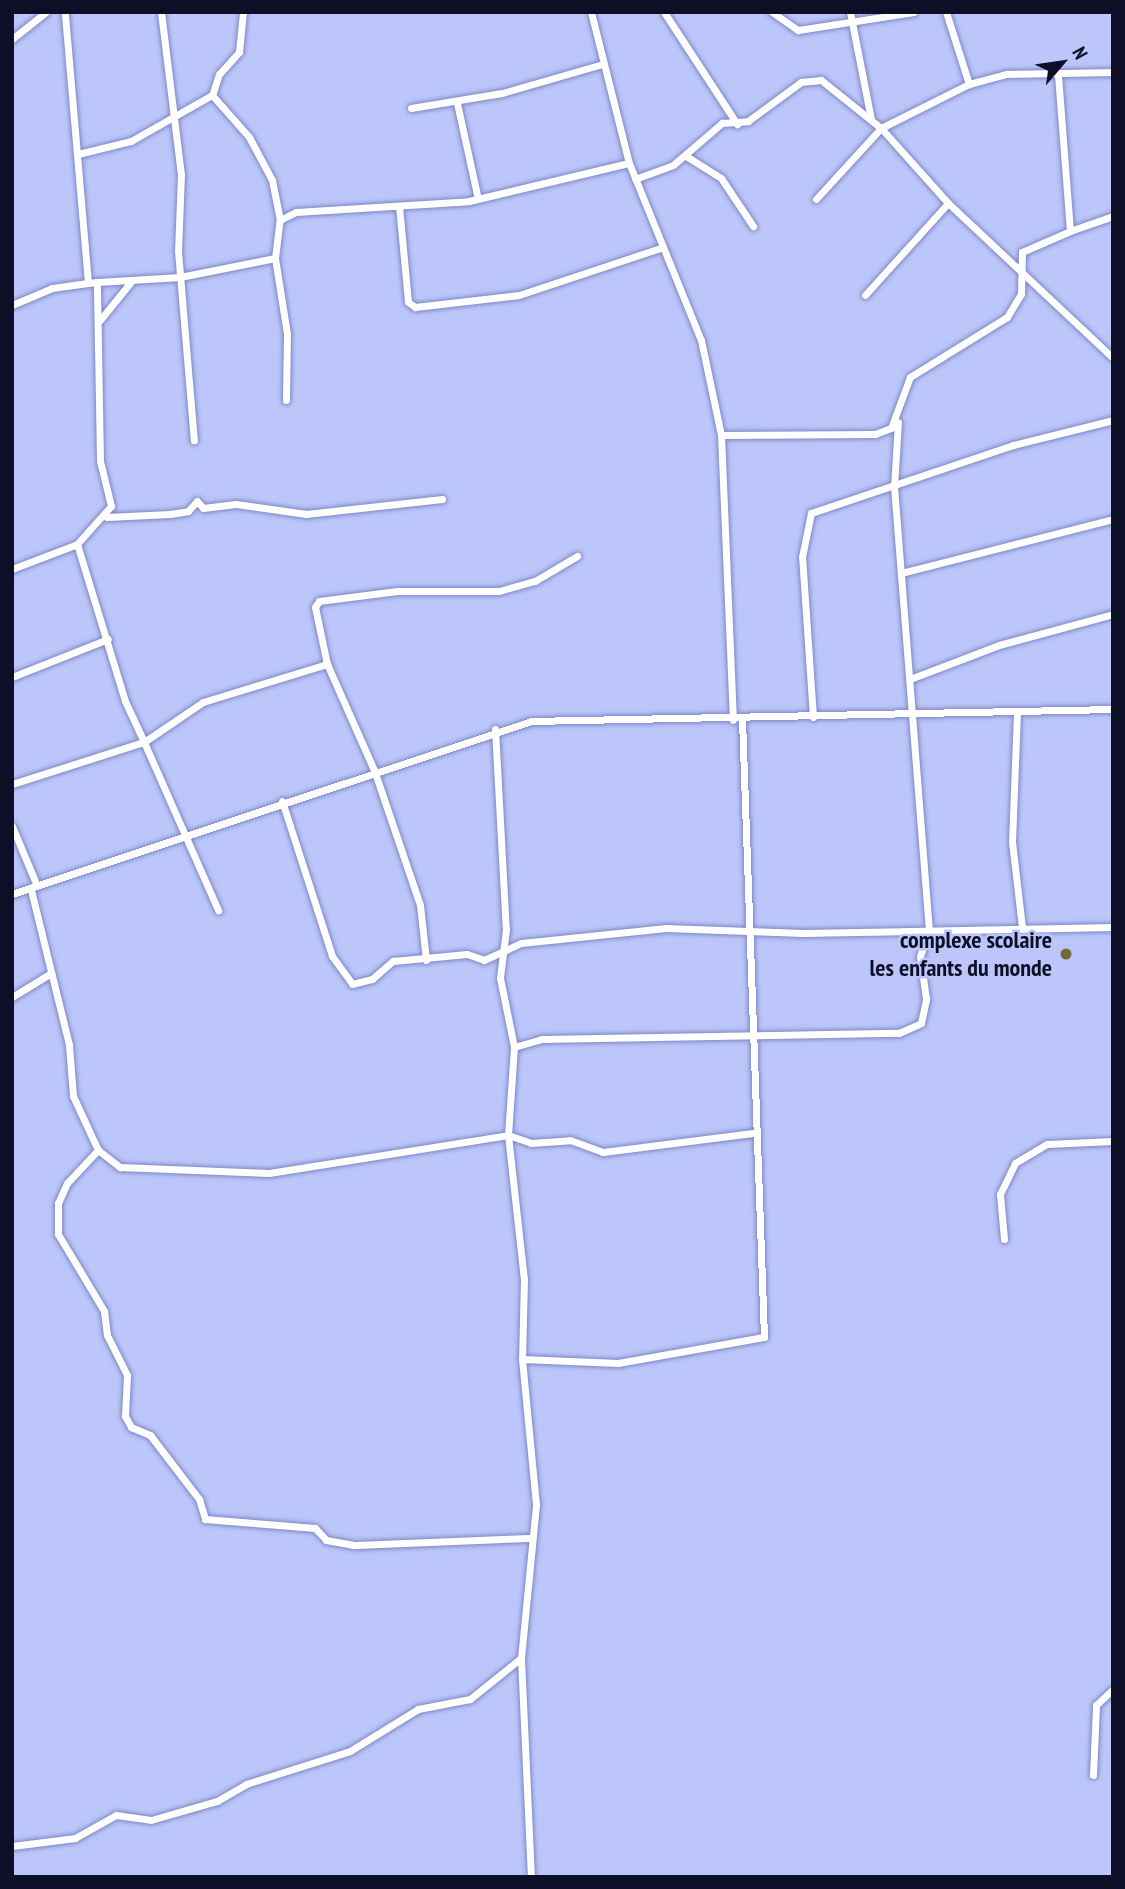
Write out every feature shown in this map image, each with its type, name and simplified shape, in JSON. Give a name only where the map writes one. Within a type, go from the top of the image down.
[{"type":"street","points":[[12,39],[46,12]]},
{"type":"street","points":[[65,12],[88,284]]},
{"type":"street","points":[[161,12],[174,112],[180,277],[194,440]]},
{"type":"street","points":[[78,153],[131,141],[174,112],[212,95],[219,74],[239,52],[243,12]]},
{"type":"street","points":[[591,12],[599,65],[628,163],[660,248],[701,340],[721,435],[733,720]]},
{"type":"street","points":[[664,12],[737,124]]},
{"type":"street","points":[[772,12],[789,29],[851,23],[914,12]]},
{"type":"street","points":[[850,12],[871,119]]},
{"type":"street","points":[[946,12],[970,84]]},
{"type":"street","points":[[411,108],[457,103],[599,65]]},
{"type":"street","points":[[817,199],[881,128],[970,84],[1007,74],[1113,72]]},
{"type":"street","points":[[1058,75],[1070,231]]},
{"type":"street","points":[[635,179],[686,156],[722,123],[737,124],[812,79],[831,85],[881,128],[948,203],[1113,358]]},
{"type":"street","points":[[212,95],[249,137],[272,180],[280,220],[275,258],[287,334],[286,400]]},
{"type":"street","points":[[457,103],[478,199]]},
{"type":"street","points":[[686,156],[721,178],[753,226]]},
{"type":"street","points":[[280,220],[296,212],[478,199],[628,163]]},
{"type":"street","points":[[864,295],[948,203]]},
{"type":"street","points":[[399,206],[408,302],[415,307],[519,295],[660,248]]},
{"type":"street","points":[[514,1047],[542,1039],[749,1034],[816,1037],[916,1027],[925,1008],[920,956],[929,931],[915,715],[894,486],[898,422],[910,377],[1007,317],[1021,294],[1019,269],[1028,248],[1113,216]]},
{"type":"street","points":[[12,305],[52,288],[97,282],[130,283],[180,277],[275,258]]},
{"type":"street","points":[[12,569],[77,544],[107,517],[111,506],[100,461],[100,320],[97,282]]},
{"type":"street","points":[[100,320],[130,283]]},
{"type":"street","points":[[813,718],[802,571],[808,518],[1013,445],[1113,420]]},
{"type":"street","points":[[721,435],[874,434],[898,422]]},
{"type":"street","points":[[107,517],[188,511],[197,501],[203,508],[236,504],[306,514],[442,499]]},
{"type":"street","points":[[901,573],[1113,519]]},
{"type":"street","points":[[77,544],[144,742],[218,910]]},
{"type":"street","points":[[426,960],[420,905],[374,770],[327,664],[319,601],[397,591],[499,591],[535,581],[578,556]]},
{"type":"street","points":[[910,679],[999,645],[1113,614]]},
{"type":"street","points":[[12,677],[107,639]]},
{"type":"street","points":[[12,784],[144,742],[204,702],[327,664]]},
{"type":"street","points":[[35,881],[184,836],[374,770],[418,764],[495,729],[531,721],[742,720],[1113,709]]},
{"type":"street","points":[[1017,712],[1012,842],[1022,926]]},
{"type":"street","points":[[522,1359],[618,1363],[764,1337],[749,1034],[749,928],[742,720]]},
{"type":"street","points":[[495,729],[506,929],[499,957],[514,1047],[508,1135],[527,1314],[522,1359],[536,1505],[530,1538],[521,1658],[531,1877]]},
{"type":"street","points":[[282,801],[343,978],[361,983],[393,961],[499,957],[521,943],[666,928],[929,931],[1022,926],[1113,927]]},
{"type":"street","points":[[12,826],[35,881],[31,890],[51,973],[73,1096],[98,1150],[120,1167],[269,1173],[508,1135],[531,1143],[570,1140],[603,1153],[753,1133]]},
{"type":"street","points":[[12,894],[31,890]]},
{"type":"street","points":[[12,998],[51,973]]},
{"type":"street","points":[[1004,1239],[1000,1194],[1015,1163],[1047,1144],[1113,1140]]},
{"type":"street","points":[[98,1150],[67,1183],[58,1203],[58,1234],[104,1311],[107,1335],[127,1375],[125,1416],[131,1427],[150,1435],[200,1499],[205,1519],[315,1528],[326,1540],[353,1545],[472,1545],[530,1538]]},
{"type":"street","points":[[12,1846],[75,1838],[116,1815],[151,1820],[217,1801],[246,1784],[350,1751],[418,1709],[470,1699],[521,1658]]},
{"type":"street","points":[[1093,1775],[1096,1705],[1113,1689]]},
{"type":"place","name":"complexe scolaire les enfants du monde","points":[[1066,954]]}]
